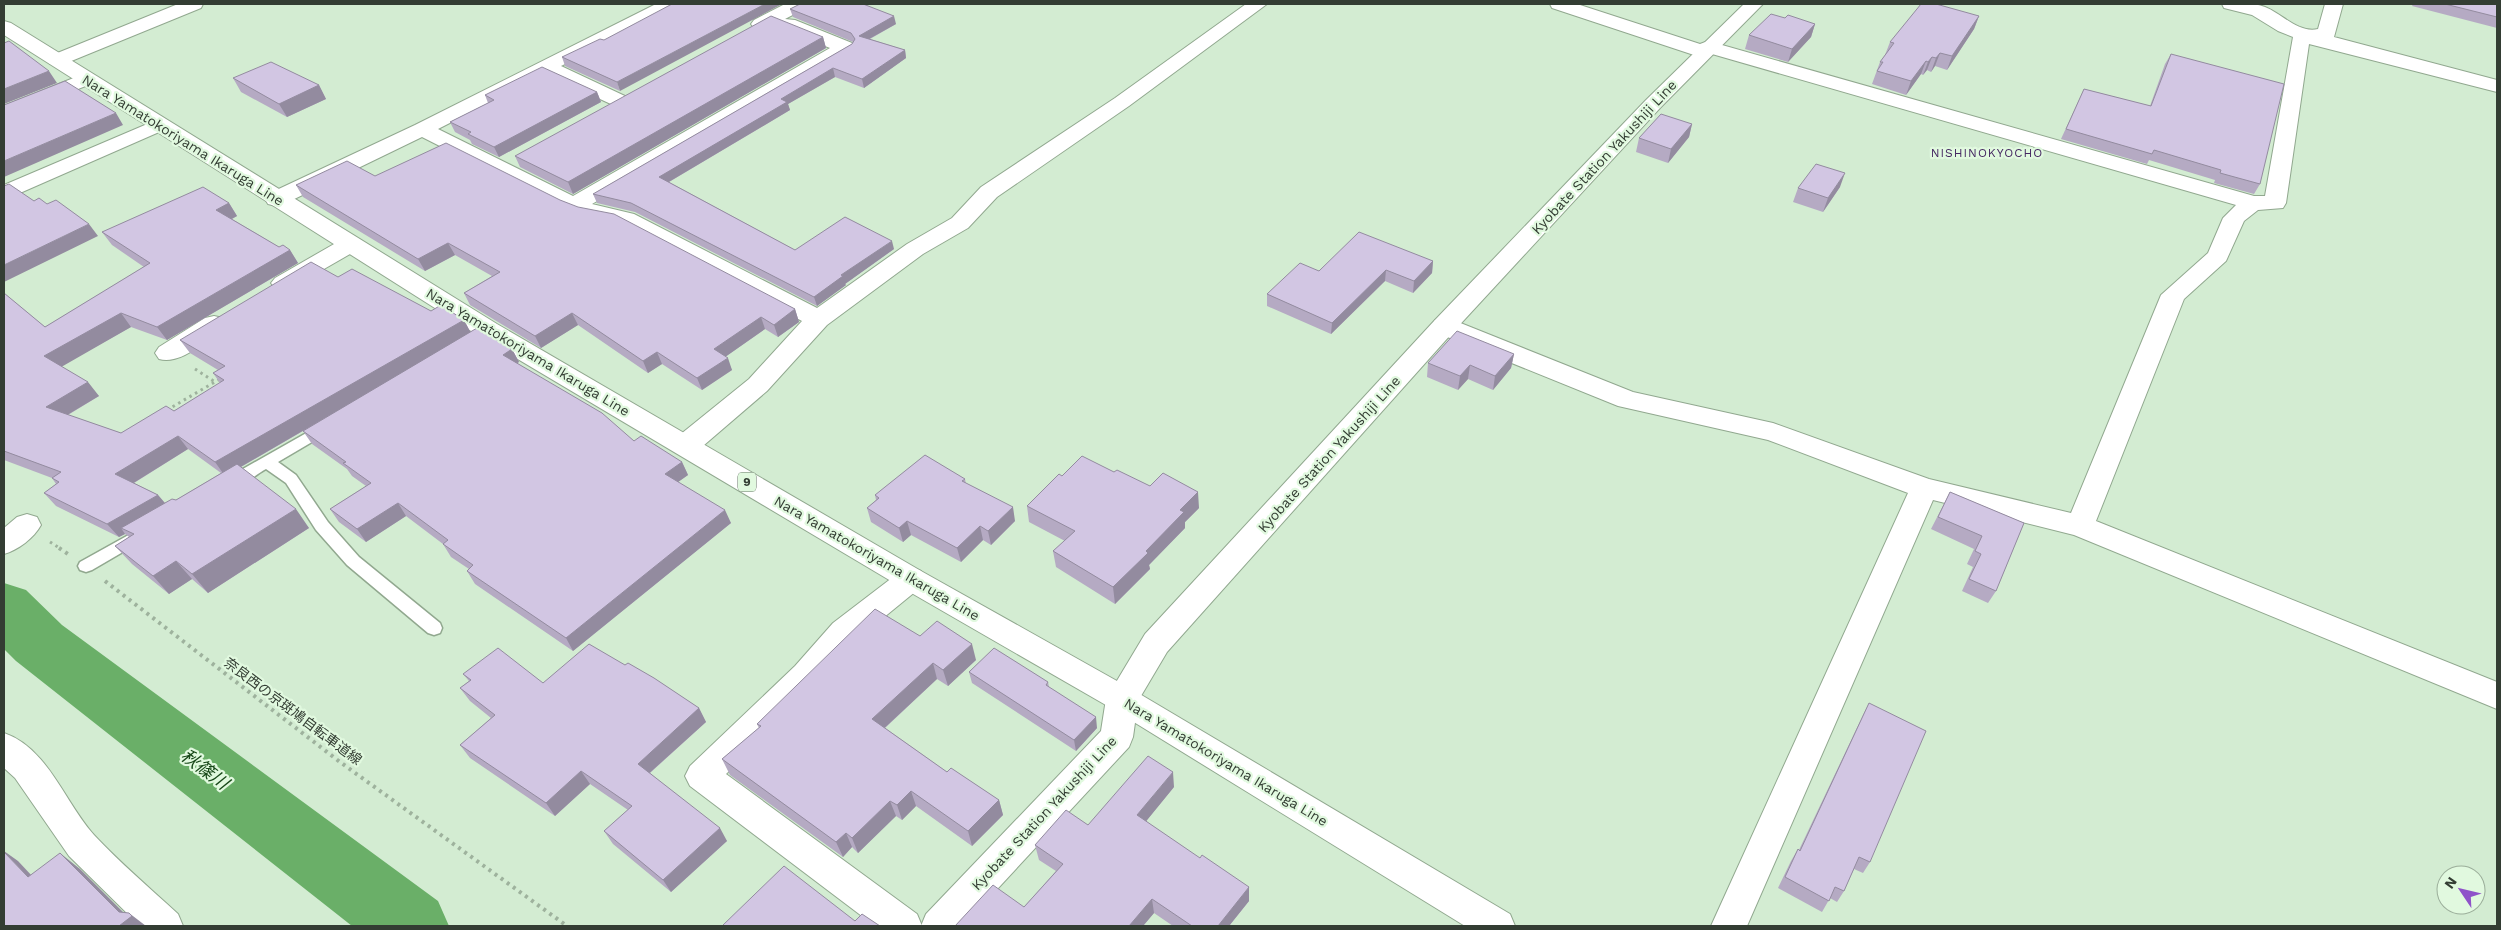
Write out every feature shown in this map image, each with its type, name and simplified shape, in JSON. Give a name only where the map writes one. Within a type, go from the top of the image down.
[{"type":"street","points":[[57,60],[194,4]]},
{"type":"street","points":[[276,199],[422,129],[670,4]]},
{"type":"street","points":[[747,32],[799,4]]},
{"type":"street","points":[[686,445],[758,385],[795,342],[818,320],[915,249],[960,223],[989,192],[1122,102],[1258,4]]},
{"type":"street","points":[[1559,4],[1706,50],[2253,203],[2275,203],[2300,40],[2327,33],[2334,4]]},
{"type":"street","name":"Kyobate Station Yakushiji Line","points":[[939,926],[1117,737],[1122,699],[1156,643],[1444,326],[1653,104],[1754,4]]},
{"type":"street","points":[[2231,4],[2259,11],[2285,27],[2311,37],[2497,86]]},
{"type":"street","points":[[574,206],[845,47],[773,18]]},
{"type":"street","name":"Nara Yamatokoriyama Ikaruga Line","points":[[4,27],[349,244],[479,335],[686,445],[911,579],[1122,699],[1497,926]]},
{"type":"street","points":[[544,66],[620,101]]},
{"type":"street","points":[[4,112],[86,79]]},
{"type":"street","points":[[4,193],[159,125]]},
{"type":"street","points":[[422,129],[507,163],[574,206],[591,212],[626,219],[818,320]]},
{"type":"street","points":[[2080,526],[2173,296],[2218,256],[2234,218],[2253,203]]},
{"type":"street","points":[[264,294],[349,244]]},
{"type":"street","points":[[168,353],[230,314]]},
{"type":"street","points":[[1444,326],[1627,400],[1773,432],[1924,488],[2080,526],[2497,696]]},
{"type":"street","points":[[1729,926],[1924,488]]},
{"type":"street","points":[[904,926],[702,776],[806,675],[844,632],[911,579]]},
{"type":"street","points":[[4,747],[27,768],[81,845],[165,926]]},
{"type":"lane","points":[[215,492],[335,422]]},
{"type":"lane","points":[[267,462],[291,479],[322,526],[353,561],[434,628]]},
{"type":"lane","points":[[86,566],[146,532]]},
{"type":"path","points":[[164,412],[224,377]]},
{"type":"path","name":"奈良西の京斑鳩自転車道線","points":[[16,534],[86,566],[340,762],[567,926]]},
{"type":"building","points":[[672,4],[765,4],[617,82],[562,57],[600,39],[604,40]]},
{"type":"building","points":[[800,4],[863,4],[894,16],[859,36],[905,50],[862,79],[833,68],[781,99],[787,102],[659,177],[795,250],[845,217],[892,241],[841,275],[843,276],[814,297],[631,203],[593,194],[852,44],[855,39],[851,33],[790,9]]},
{"type":"building","points":[[1921,4],[1936,4],[1979,16],[1952,56],[1940,53],[1936,58],[1932,57],[1928,62],[1926,61],[1911,81],[1877,71],[1883,62],[1880,62],[1894,43],[1890,42]]},
{"type":"building","points":[[2445,4],[2497,4],[2497,17]]},
{"type":"building","points":[[1771,14],[1785,18],[1788,15],[1815,24],[1792,49],[1749,35]]},
{"type":"building","points":[[771,16],[823,37],[568,182],[515,156]]},
{"type":"building","points":[[9,41],[49,71],[4,89],[4,43]]},
{"type":"building","points":[[2171,54],[2284,84],[2260,184],[2220,173],[2221,170],[2154,150],[2152,154],[2066,129],[2084,89],[2151,106]]},
{"type":"building","points":[[271,62],[319,85],[279,104],[233,78]]},
{"type":"building","points":[[542,67],[597,92],[494,147],[468,134],[471,132],[450,122],[494,100],[485,95]]},
{"type":"building","points":[[65,81],[116,113],[4,161],[4,105]]},
{"type":"building","points":[[1661,114],[1692,124],[1671,149],[1639,138]]},
{"type":"building","points":[[446,143],[560,200],[578,207],[614,214],[795,309],[774,325],[761,317],[714,349],[728,358],[697,378],[657,352],[643,361],[572,313],[535,336],[464,293],[500,272],[448,243],[418,259],[296,185],[347,161],[375,176]]},
{"type":"building","points":[[1816,164],[1845,173],[1828,198],[1798,188]]},
{"type":"building","points":[[9,184],[34,201],[39,198],[47,204],[56,200],[89,224],[4,265],[4,186]]},
{"type":"building","points":[[203,187],[229,203],[216,210],[279,247],[283,245],[290,250],[157,327],[121,313],[44,356],[88,382],[46,407],[121,433],[166,406],[174,411],[224,380],[213,373],[225,366],[180,340],[311,262],[338,277],[352,269],[431,311],[441,305],[464,320],[215,462],[178,436],[115,474],[158,495],[107,524],[44,493],[59,482],[52,478],[61,472],[4,451],[4,293],[45,327],[150,263],[102,232]]},
{"type":"building","points":[[1359,232],[1433,261],[1414,281],[1386,270],[1332,323],[1267,294],[1300,263],[1319,271]]},
{"type":"building","points":[[477,328],[512,349],[503,355],[602,413],[634,441],[641,436],[682,462],[665,474],[725,510],[566,638],[467,571],[473,565],[443,544],[448,540],[398,503],[357,529],[330,509],[371,483],[303,431]]},
{"type":"building","points":[[1457,331],[1514,354],[1495,376],[1470,365],[1460,376],[1428,363]]},
{"type":"building","points":[[925,455],[965,479],[962,481],[1013,507],[988,531],[980,526],[957,548],[907,521],[899,528],[867,508],[879,498],[875,495]]},
{"type":"building","points":[[1082,456],[1114,472],[1117,470],[1150,486],[1163,473],[1198,492],[1180,510],[1184,512],[1146,551],[1148,553],[1113,587],[1053,551],[1075,531],[1027,506],[1059,474],[1062,476]]},
{"type":"building","points":[[237,464],[296,509],[192,574],[176,561],[153,576],[115,546],[134,534],[121,528],[172,499],[176,500]]},
{"type":"building","points":[[1950,492],[2024,523],[1996,591],[1969,579],[1981,554],[1975,551],[1982,536],[1938,517]]},
{"type":"building","points":[[875,609],[920,636],[937,621],[972,644],[943,670],[933,663],[872,719],[947,772],[951,768],[999,800],[968,831],[911,791],[897,805],[890,801],[852,838],[846,833],[836,842],[722,759],[761,726],[757,724]]},
{"type":"building","points":[[589,644],[625,665],[628,663],[654,678],[699,708],[638,764],[720,828],[663,880],[604,831],[632,806],[581,771],[546,803],[460,745],[495,715],[460,688],[471,680],[463,674],[498,648],[543,683]]},
{"type":"building","points":[[994,648],[1048,682],[1046,685],[1096,717],[1074,740],[969,672]]},
{"type":"building","points":[[1869,703],[1926,731],[1870,862],[1859,857],[1844,891],[1835,887],[1829,901],[1785,877],[1798,849],[1800,851]]},
{"type":"building","points":[[1148,756],[1173,772],[1137,815],[1200,858],[1202,855],[1249,887],[1218,926],[1192,926],[1152,899],[1129,926],[955,926],[993,885],[1024,907],[1063,864],[1035,845],[1066,810],[1088,825]]},
{"type":"building","points":[[4,852],[28,877],[60,853],[119,912],[129,913],[132,916],[119,926],[4,926]]},
{"type":"building","points":[[784,866],[855,921],[862,914],[880,926],[722,926]]},
{"type":"waterway","name":"秋篠川","points":[[4,608],[39,643],[411,926]]},
{"type":"district","name":"NISHINOKYOCHO","points":[[1987,153]]}]
